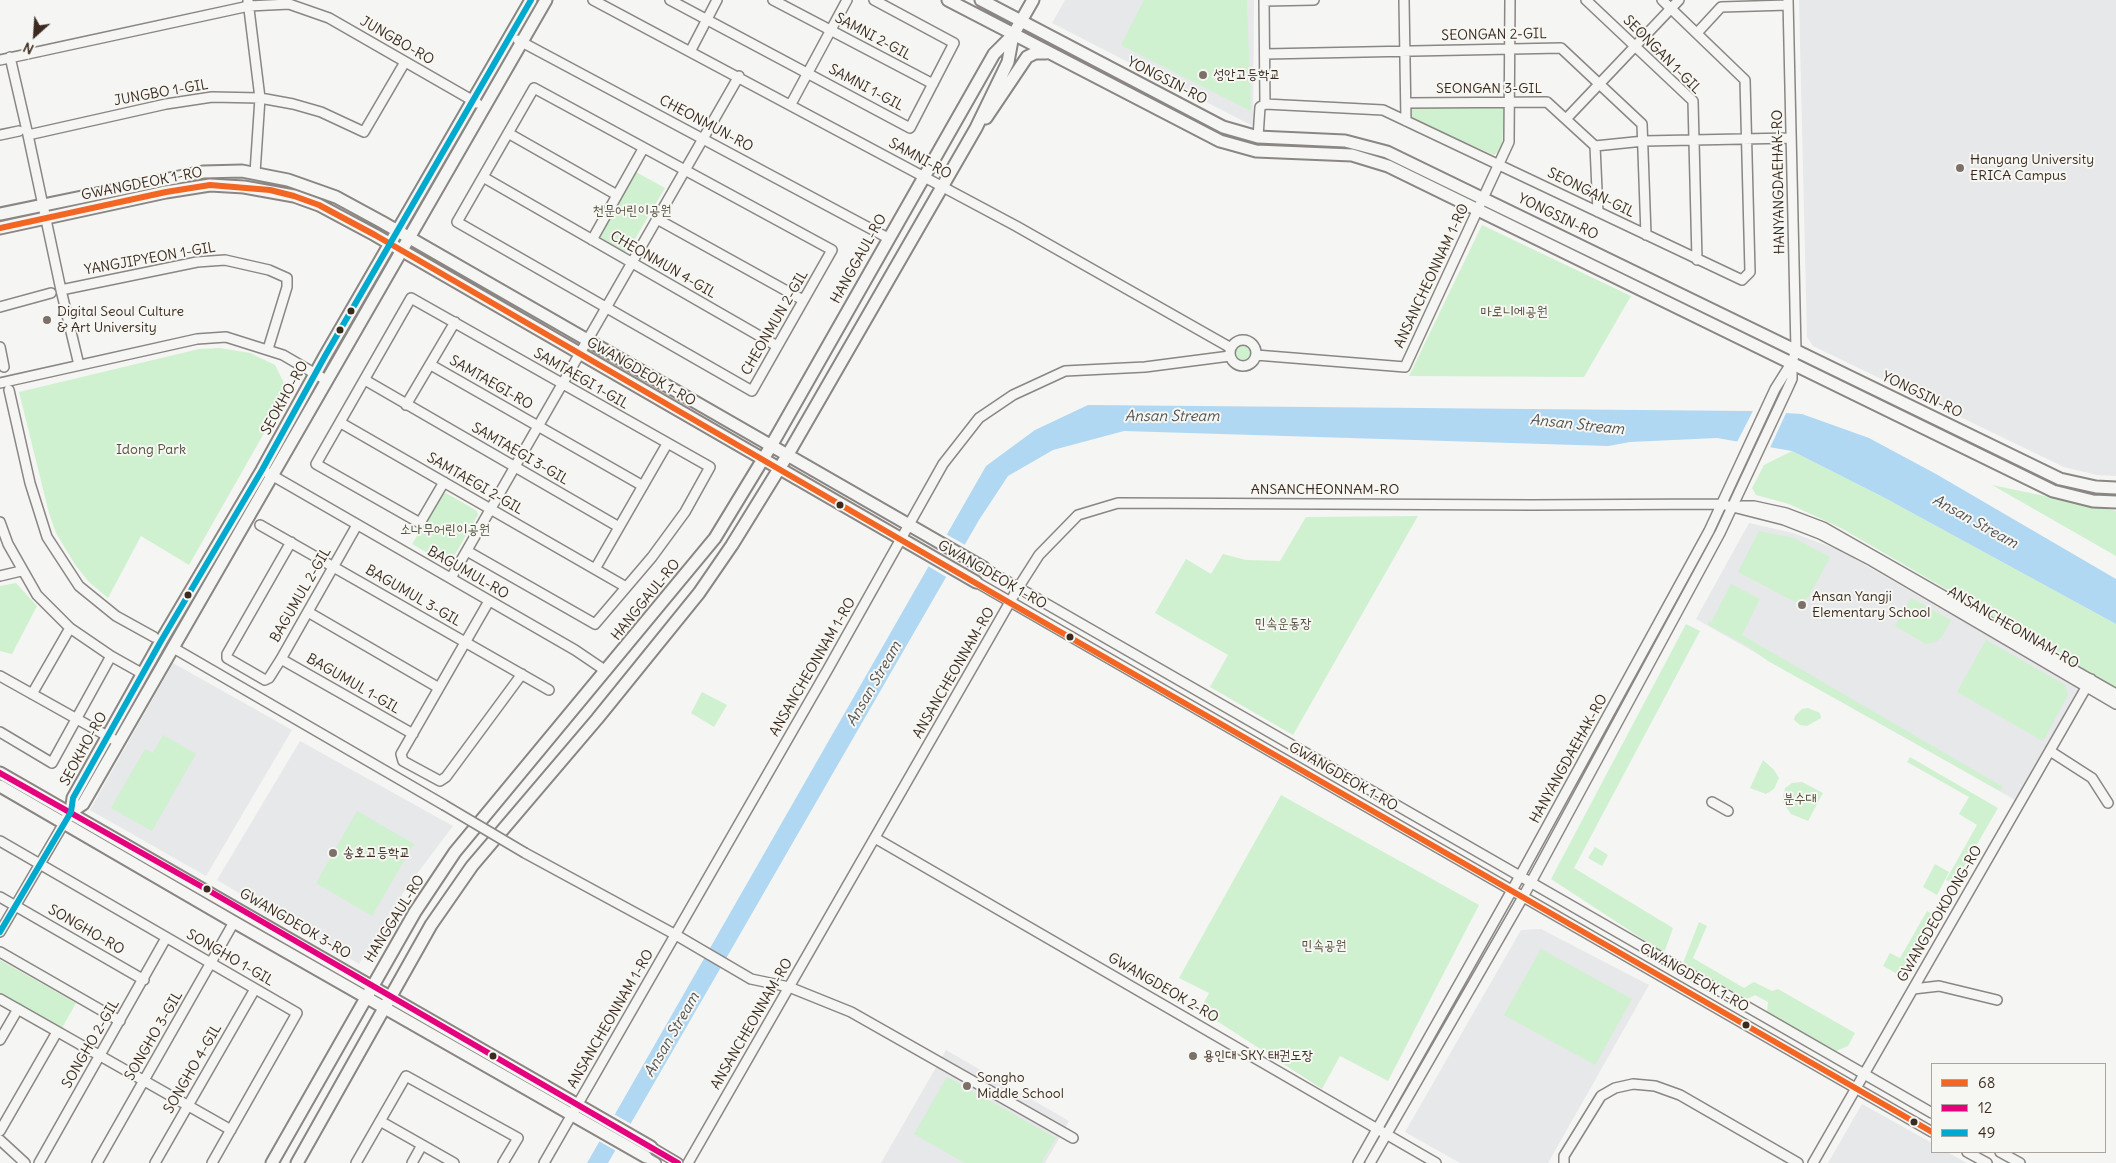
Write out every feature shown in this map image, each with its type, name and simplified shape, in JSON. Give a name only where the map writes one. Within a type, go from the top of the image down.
[{"type":"main road","name":"SEOKHO-RO","points":[[64,824],[71,812],[73,798],[113,740],[267,473],[315,373],[531,0]]},
{"type":"main road","name":"SEOKHO-RO","points":[[113,740],[143,674],[326,380],[546,0]]},
{"type":"main road","name":"YONGSIN-RO","points":[[948,0],[1046,53],[1220,141],[1256,151],[1352,155],[1388,166],[1792,362],[2052,491],[2093,501],[2116,502]]},
{"type":"main road","name":"YONGSIN-RO","points":[[981,0],[1223,127],[1258,137],[1345,141],[1387,152],[1484,197],[2060,479],[2096,488],[2116,488]]},
{"type":"main road","name":"HANGGAUL-RO","points":[[272,1163],[415,912],[455,852],[715,538],[763,460],[994,54],[1013,34],[1033,0]]},
{"type":"main road","name":"HANGGAUL-RO","points":[[297,1163],[431,925],[472,866],[597,719],[699,593],[732,546],[787,456],[976,128],[1008,62],[1013,34]]},
{"type":"main road","points":[[976,128],[994,109],[1026,57],[1035,53],[1046,53]]},
{"type":"main road","name":"GWANGDEOK 1-RO","points":[[0,214],[203,172],[255,173],[288,180],[336,198],[397,231],[984,568]]},
{"type":"main road","name":"GWANGDEOK 1-RO","points":[[0,228],[166,192],[210,185],[244,187],[294,196],[319,205],[401,250],[976,582]]},
{"type":"main road","name":"GWANGDEOK 3-RO","points":[[0,772],[71,812],[387,1002],[648,1152]]},
{"type":"main road","name":"GWANGDEOK 3-RO","points":[[0,786],[234,922],[369,991]]},
{"type":"street","name":"SAMNI-RO","points":[[593,0],[739,76],[1016,226],[1230,352]]},
{"type":"street","name":"SAMNI 1-GIL","points":[[670,0],[910,128],[954,43],[874,0]]},
{"type":"street","points":[[690,50],[717,0]]},
{"type":"street","name":"SAMNI 2-GIL","points":[[773,0],[933,84]]},
{"type":"street","points":[[791,104],[847,0]]},
{"type":"street","points":[[1258,137],[1260,107],[1265,104],[1264,1],[1314,0]]},
{"type":"street","points":[[1404,0],[1406,121]]},
{"type":"street","name":"ANSANCHEONNAM 1-RO","points":[[1256,355],[1405,367],[1509,142],[1510,0]]},
{"type":"street","name":"SEONGAN 1-GIL","points":[[1586,0],[1693,101],[1697,260]]},
{"type":"street","name":"SEONGAN-GIL","points":[[1265,104],[1383,110],[1500,164],[1736,279],[1747,278],[1750,272],[1745,80],[1662,0]]},
{"type":"street","points":[[1566,119],[1679,0]]},
{"type":"street","points":[[248,3],[260,98],[255,173]]},
{"type":"street","name":"JUNGBO-RO","points":[[0,60],[248,3],[289,4],[329,18],[484,107]]},
{"type":"street","points":[[1697,33],[1722,7],[1788,3]]},
{"type":"street","name":"HANYANGDAEHAK-RO","points":[[1358,1163],[1520,876],[1709,531],[1736,468],[1775,389],[1792,362],[1796,350],[1788,3]]},
{"type":"street","name":"CHEONMUN-RO","points":[[511,36],[888,238]]},
{"type":"street","name":"SEONGAN 2-GIL","points":[[1265,54],[1561,48],[1642,124],[1646,235]]},
{"type":"street","points":[[10,57],[23,133],[44,205],[78,365]]},
{"type":"street","name":"JUNGBO 1-GIL","points":[[0,135],[23,133],[166,104],[212,97],[260,98],[321,112],[364,132],[405,62]]},
{"type":"street","name":"SAMTAEGI-RO","points":[[451,578],[739,76]]},
{"type":"street","name":"CHEONMUN 2-GIL","points":[[534,88],[643,149],[832,250],[752,392],[457,222],[508,133],[534,88]]},
{"type":"street","name":"SEONGAN 3-GIL","points":[[1407,103],[1547,102],[1596,146]]},
{"type":"street","points":[[508,133],[617,195]]},
{"type":"street","points":[[1598,212],[1596,146],[1644,141],[1791,138]]},
{"type":"street","points":[[592,240],[643,149]]},
{"type":"street","name":"CHEONMUN 4-GIL","points":[[483,177],[777,346]]},
{"type":"street","points":[[657,220],[803,300]]},
{"type":"street","name":"YANGJIPYEON 1-GIL","points":[[61,290],[197,262],[224,260],[269,270],[287,278],[287,287],[268,349]]},
{"type":"street","points":[[0,307],[51,293]]},
{"type":"street","name":"SAMTAEGI 1-GIL","points":[[444,482],[420,523],[316,464],[411,298],[710,467],[685,512],[652,558],[595,624],[467,551]]},
{"type":"street","points":[[406,405],[455,322]]},
{"type":"street","points":[[0,383],[197,339],[226,337],[283,354],[326,380]]},
{"type":"street","points":[[1245,340],[1252,344],[1256,355],[1252,363],[1244,366],[1236,365],[1230,352],[1237,341],[1245,340]]},
{"type":"street","points":[[0,347],[4,367]]},
{"type":"street","name":"ANSANCHEONNAM 1-RO","points":[[544,1163],[579,1112],[676,934],[900,539],[914,528],[943,464],[979,418],[1013,395],[1065,371],[1145,367],[1230,352]]},
{"type":"street","name":"HANYANGDAEHAK-RO","points":[[1370,1163],[1523,897],[1720,534],[1792,379],[1792,362]]},
{"type":"street","name":"SAMTAEGI-RO","points":[[430,364],[643,486]]},
{"type":"street","name":"SAMTAEGI 3-GIL","points":[[365,380],[619,527]]},
{"type":"street","points":[[9,390],[30,483],[48,537],[79,586],[116,616],[154,638]]},
{"type":"street","name":"SAMTAEGI 2-GIL","points":[[341,423],[626,587]]},
{"type":"street","points":[[595,569],[667,444]]},
{"type":"street","name":"BAGUMUL-RO","points":[[267,473],[576,650],[606,671]]},
{"type":"street","name":"ANSANCHEONNAM-RO","points":[[688,1163],[1018,588],[1039,555],[1078,515],[1118,503],[1721,504],[1754,506],[1786,513],[1823,527],[2089,683],[2116,704]]},
{"type":"street","points":[[0,522],[21,571],[37,595],[70,628],[111,656],[143,674]]},
{"type":"street","name":"BAGUMUL 3-GIL","points":[[260,525],[549,690]]},
{"type":"street","name":"BAGUMUL 2-GIL","points":[[291,542],[227,654],[227,658],[265,680],[269,678],[281,659],[357,525]]},
{"type":"street","name":"GWANGDEOK 1-RO","points":[[984,568],[1931,1112]]},
{"type":"street","points":[[0,576],[21,571]]},
{"type":"street","name":"GWANGDEOK 1-RO","points":[[976,582],[1931,1131]]},
{"type":"street","points":[[489,601],[401,754],[403,761],[440,781],[446,777],[522,674]]},
{"type":"street","points":[[308,612],[439,688]]},
{"type":"street","points":[[32,694],[70,628]]},
{"type":"street","points":[[177,650],[444,804],[525,853],[676,934],[751,979],[789,987],[851,1012],[1074,1138]]},
{"type":"street","points":[[0,732],[52,763],[111,656]]},
{"type":"street","name":"BAGUMUL 1-GIL","points":[[281,659],[413,734]]},
{"type":"street","points":[[0,676],[113,740]]},
{"type":"street","name":"ANSANCHEONNAM-RO","points":[[2089,683],[2116,694]]},
{"type":"street","name":"GWANGDEOKDONG-RO","points":[[1813,1163],[2089,683]]},
{"type":"street","points":[[2050,751],[2092,778],[2108,803]]},
{"type":"street","points":[[1712,802],[1728,811]]},
{"type":"street","points":[[0,932],[64,824]]},
{"type":"street","name":"GWANGDEOK 2-RO","points":[[875,838],[1436,1163]]},
{"type":"street","name":"SONGHO 1-GIL","points":[[0,841],[297,1012],[212,1163]]},
{"type":"street","name":"SONGHO-RO","points":[[0,897],[144,980]]},
{"type":"street","name":"SONGHO 3-GIL","points":[[97,1163],[234,922]]},
{"type":"street","name":"SONGHO 2-GIL","points":[[39,1163],[166,938]]},
{"type":"street","points":[[0,952],[120,1021]]},
{"type":"street","points":[[1913,989],[1939,986],[1998,1000]]},
{"type":"street","name":"SONGHO 4-GIL","points":[[155,1163],[255,989]]},
{"type":"street","points":[[0,999],[143,1082],[231,1130]]},
{"type":"street","points":[[0,1040],[18,1009]]},
{"type":"street","points":[[0,1131],[57,1032]]},
{"type":"street","points":[[356,1163],[406,1076],[518,1138],[503,1163]]},
{"type":"street","points":[[1564,1163],[1564,1156],[1601,1096],[1615,1088],[1633,1084],[1655,1086],[1680,1095],[1798,1163]]},
{"type":"street","points":[[380,1121],[454,1163]]},
{"type":"street","points":[[0,1140],[25,1163]]},
{"type":"street","points":[[412,1163],[422,1145]]},
{"type":"street","name":"GWANGDEOK 3-RO","points":[[648,1152],[656,1163]]},
{"type":"street","name":"GWANGDEOK 3-RO","points":[[648,1152],[678,1163]]},
{"type":"street","points":[[1969,1153],[1986,1163]]},
{"type":"street","points":[[2002,1153],[2020,1163]]},
{"type":"shaded area","name":"성안고등학교","points":[[1065,0],[1254,0],[1253,126],[1052,23]]},
{"type":"shaded area","name":"Hanyang University ERICA Campus","points":[[1799,0],[2116,0],[2116,476],[2097,475],[2064,467],[1813,346],[1807,337]]},
{"type":"shaded area","points":[[1749,523],[1793,533],[1839,550],[2079,688],[2015,800],[1696,619]]},
{"type":"shaded area","points":[[173,663],[292,730],[206,876],[90,810]]},
{"type":"shaded area","name":"송호고등학교","points":[[300,741],[453,826],[407,887],[359,964],[217,880]]},
{"type":"shaded area","points":[[1541,929],[1649,985],[1548,1163],[1460,1163],[1405,1132],[1521,930]]},
{"type":"shaded area","name":"Songho Middle School","points":[[946,1050],[1069,1121],[1045,1163],[881,1163]]},
{"type":"shaded area","points":[[1862,1104],[1931,1142],[1931,1153],[1949,1153],[1967,1163],[1828,1163]]},
{"type":"green space","name":"성안고등학교","points":[[1144,0],[1247,0],[1251,111],[1121,45]]},
{"type":"green space","points":[[1411,108],[1504,108],[1502,149],[1494,155],[1410,119]]},
{"type":"green space","name":"천문어린이공원","points":[[636,172],[665,188],[628,251],[624,252],[601,239],[600,235]]},
{"type":"green space","name":"마로니에공원","points":[[1482,225],[1631,296],[1584,377],[1409,376]]},
{"type":"green space","points":[[1243,345],[1249,347],[1251,353],[1249,359],[1243,361],[1237,359],[1235,353],[1237,347]]},
{"type":"green space","name":"Idong Park","points":[[220,348],[250,353],[275,365],[288,391],[189,565],[141,536],[108,598],[89,582],[76,566],[56,533],[49,513],[19,392],[199,349]]},
{"type":"green space","points":[[1792,451],[1883,497],[2116,624],[2116,688],[1841,528],[1789,504],[1756,495],[1752,488],[1764,465]]},
{"type":"green space","points":[[1992,485],[2116,511],[2116,556]]},
{"type":"green space","name":"소나무어린이공원","points":[[446,493],[477,511],[478,515],[450,563],[446,564],[412,544],[442,494]]},
{"type":"green space","name":"민속운동장","points":[[1418,516],[1293,735],[1210,687],[1228,655],[1155,613],[1186,559],[1211,574],[1223,554],[1246,560],[1280,561],[1306,517]]},
{"type":"green space","points":[[1759,531],[1794,538],[1830,557],[1808,598],[1795,602],[1738,572]]},
{"type":"green space","points":[[16,583],[37,606],[12,654],[0,651],[0,586]]},
{"type":"green space","points":[[1731,584],[1760,599],[1742,635],[2003,787],[2000,791],[1768,661],[1746,645],[1708,625],[1709,621],[1722,626],[1712,621]]},
{"type":"green space","points":[[1911,598],[1951,620],[1942,637],[1935,642],[1926,644],[1895,626]]},
{"type":"green space","points":[[1686,624],[1700,631],[1574,868],[1673,928],[1664,953],[1551,879]]},
{"type":"green space","points":[[1986,640],[2065,685],[2068,695],[2043,741],[1957,692]]},
{"type":"green space","points":[[702,692],[727,705],[714,727],[691,713]]},
{"type":"green space","points":[[1808,708],[1820,713],[1821,718],[1807,726],[1800,725],[1794,720],[1795,716],[1802,709]]},
{"type":"green space","points":[[163,735],[196,754],[152,831],[111,808],[145,749],[153,753]]},
{"type":"green space","points":[[1910,757],[1998,808],[1954,884],[1946,880],[1977,825],[1959,814],[1969,797],[1907,762]]},
{"type":"green space","points":[[1763,760],[1774,770],[1779,778],[1774,789],[1766,794],[1750,788]]},
{"type":"green space","name":"분수대","points":[[1802,782],[1823,793],[1808,821],[1791,814],[1782,801],[1785,788],[1792,783]]},
{"type":"green space","name":"민속공원","points":[[1281,795],[1479,905],[1388,1081],[1340,1056],[1322,1089],[1200,1010],[1209,993],[1179,978]]},
{"type":"green space","points":[[357,811],[414,844],[372,916],[316,883]]},
{"type":"green space","points":[[1595,847],[1608,855],[1602,866],[1588,858]]},
{"type":"green space","points":[[1935,864],[1949,872],[1937,895],[1923,887]]},
{"type":"green space","points":[[1927,911],[1936,916],[1901,976],[1883,966],[1890,953],[1900,958]]},
{"type":"green space","points":[[1699,922],[1707,926],[1693,958],[1744,988],[1754,982],[1772,991],[1778,989],[1855,1033],[1848,1046],[1836,1051],[1767,1012],[1768,1002],[1755,995],[1747,999],[1683,963]]},
{"type":"green space","points":[[1541,949],[1632,999],[1595,1065],[1504,1015]]},
{"type":"green space","points":[[0,960],[76,1003],[62,1028],[0,993]]},
{"type":"green space","points":[[947,1077],[1056,1138],[1041,1163],[965,1163],[914,1134]]},
{"type":"water","name":"Ansan Stream","points":[[1088,405],[1750,411],[1802,414],[1869,438],[1936,474],[2116,579],[2116,624],[1883,497],[1792,451],[1717,438],[1630,442],[1608,446],[1124,431],[1053,450],[1008,476],[979,520],[608,1163],[587,1163],[986,466],[1035,430]]},
{"type":"pier","points":[[1754,409],[1787,411],[1769,450],[1736,444]]},
{"type":"pier","points":[[944,533],[967,546],[948,578],[926,565]]},
{"type":"pier","points":[[612,1113],[633,1125],[618,1152],[597,1140]]},
{"type":"transit line","name":"49","points":[[0,932],[71,812],[73,798],[161,641],[262,470],[325,356],[531,0]]},
{"type":"transit line","name":"68","points":[[0,228],[166,192],[210,185],[270,190],[319,205],[375,235],[1010,603],[1931,1131]]},
{"type":"transit line","name":"12","points":[[0,773],[206,889],[678,1163]]},
{"type":"place","name":"성안고등학교","points":[[1203,75]]},
{"type":"place","name":"Hanyang University ERICA Campus","points":[[1960,168]]},
{"type":"place","name":"Digital Seoul Culture & Art University","points":[[47,320]]},
{"type":"place","name":"Ansan Yangji Elementary School","points":[[1802,605]]},
{"type":"place","name":"송호고등학교","points":[[333,853]]},
{"type":"place","name":"용인대 SKY 태권도장","points":[[1193,1056]]},
{"type":"place","name":"Songho Middle School","points":[[967,1086]]}]
